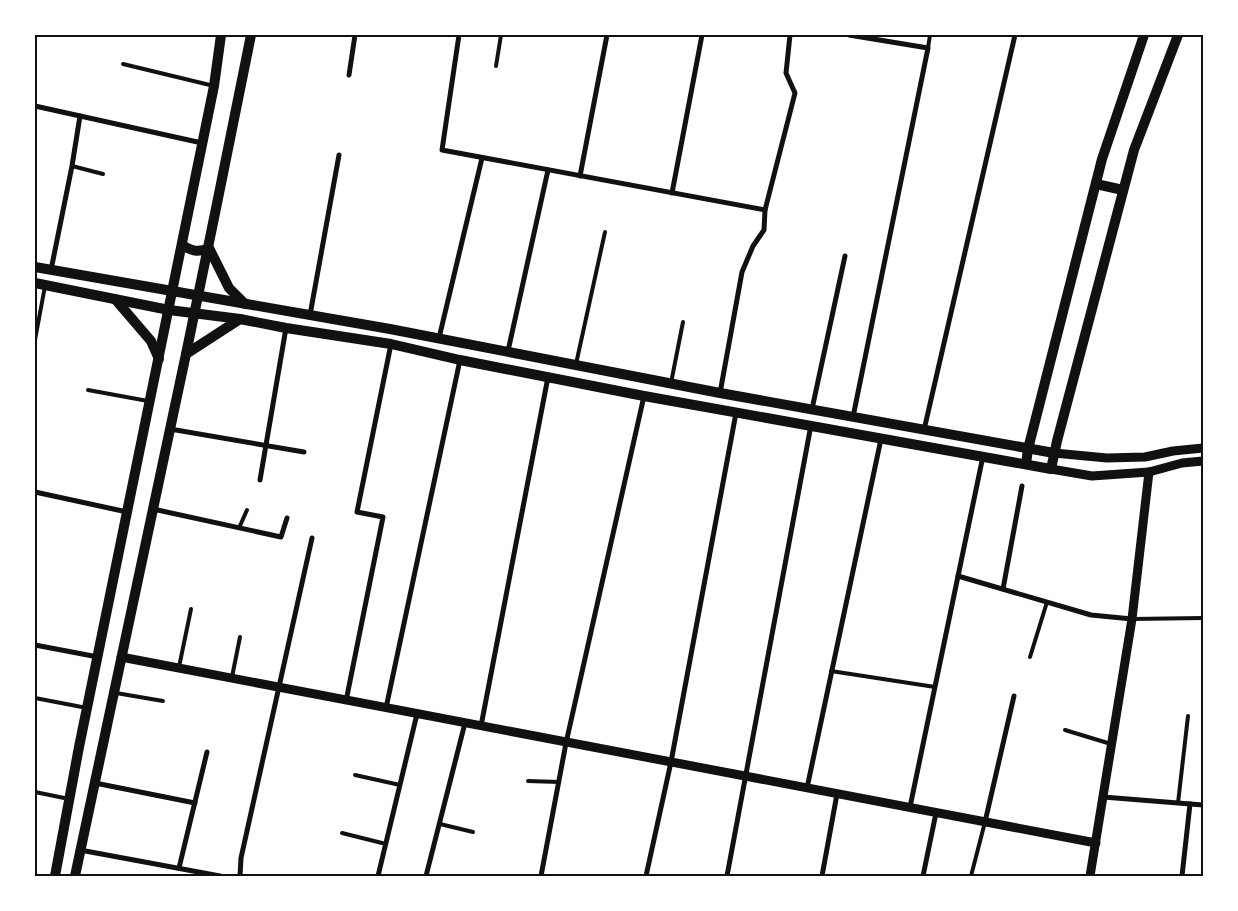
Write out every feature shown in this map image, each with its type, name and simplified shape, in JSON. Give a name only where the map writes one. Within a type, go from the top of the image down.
[{"type":"main road","points":[[55,876],[87,708],[214,86],[221,35]]},
{"type":"main road","points":[[75,876],[197,295],[209,248],[251,35]]},
{"type":"main road","points":[[1026,464],[1028,449],[1102,159],[1144,35]]},
{"type":"main road","points":[[40,284],[169,310],[240,319],[391,344],[460,360],[644,396],[1051,469],[1134,150],[1178,35]]},
{"type":"main road","points":[[1096,184],[1123,190]]},
{"type":"main road","points":[[182,245],[190,250],[200,252],[209,248]]},
{"type":"main road","points":[[209,248],[229,288],[246,304]]},
{"type":"main road","points":[[35,267],[439,338],[720,393],[1054,453]]},
{"type":"main road","points":[[115,299],[151,341],[159,359]]},
{"type":"main road","points":[[263,324],[265,308]]},
{"type":"main road","points":[[186,354],[240,319]]},
{"type":"street","points":[[349,76],[355,35]]},
{"type":"street","points":[[459,35],[442,150],[765,210]]},
{"type":"street","points":[[580,176],[607,35]]},
{"type":"street","points":[[672,193],[702,35]]},
{"type":"street","points":[[720,393],[742,272],[753,246],[764,230],[765,210],[796,93],[786,73],[790,35]]},
{"type":"street","points":[[849,35],[928,48],[853,417]]},
{"type":"street","points":[[924,430],[1015,35]]},
{"type":"street","points":[[35,106],[202,143]]},
{"type":"street","points":[[51,270],[80,116]]},
{"type":"street","points":[[310,316],[339,155]]},
{"type":"street","points":[[439,338],[482,158]]},
{"type":"street","points":[[508,351],[548,170]]},
{"type":"street","points":[[812,410],[845,256]]},
{"type":"street","points":[[260,480],[286,328]]},
{"type":"street","points":[[346,701],[383,517],[357,512],[391,344]]},
{"type":"street","points":[[386,709],[460,360]]},
{"type":"street","points":[[481,726],[548,377]]},
{"type":"street","points":[[541,876],[566,743],[644,396]]},
{"type":"street","points":[[646,876],[670,762],[736,412]]},
{"type":"street","points":[[727,876],[811,425]]},
{"type":"street","points":[[170,429],[304,452]]},
{"type":"street","points":[[807,788],[881,439]]},
{"type":"street","points":[[1054,453],[1107,458],[1145,457],[1173,451],[1203,448]]},
{"type":"street","points":[[910,808],[983,456]]},
{"type":"street","points":[[1051,469],[1092,476],[1149,472],[1182,463],[1203,461]]},
{"type":"street","points":[[1090,876],[1132,619],[1149,472]]},
{"type":"street","points":[[1003,589],[1022,486]]},
{"type":"street","points":[[35,492],[127,512]]},
{"type":"street","points":[[153,508],[280,537],[287,518]]},
{"type":"street","points":[[240,876],[241,858],[312,538]]},
{"type":"street","points":[[958,576],[1091,614],[1132,619]]},
{"type":"street","points":[[35,645],[98,656]]},
{"type":"street","points":[[121,657],[1096,843]]},
{"type":"street","points":[[985,822],[1014,696]]},
{"type":"street","points":[[378,876],[417,714]]},
{"type":"street","points":[[426,876],[465,723]]},
{"type":"street","points":[[179,868],[207,752]]},
{"type":"street","points":[[94,783],[195,803]]},
{"type":"street","points":[[822,876],[837,794]]},
{"type":"street","points":[[1103,797],[1203,805]]},
{"type":"street","points":[[1182,876],[1190,804]]},
{"type":"street","points":[[923,876],[936,812]]},
{"type":"street","points":[[80,850],[179,868],[195,874],[220,876]]},
{"type":"lane","points":[[496,66],[501,35]]},
{"type":"lane","points":[[928,48],[930,35]]},
{"type":"lane","points":[[124,64],[214,86]]},
{"type":"lane","points":[[72,166],[103,174]]},
{"type":"lane","points":[[576,364],[605,232]]},
{"type":"lane","points":[[35,340],[40,284]]},
{"type":"lane","points":[[671,383],[683,322]]},
{"type":"lane","points":[[88,390],[150,401]]},
{"type":"lane","points":[[239,528],[248,510]]},
{"type":"lane","points":[[1030,657],[1047,602]]},
{"type":"lane","points":[[178,669],[191,609]]},
{"type":"lane","points":[[1132,619],[1203,618]]},
{"type":"lane","points":[[232,679],[240,637]]},
{"type":"lane","points":[[831,671],[935,687]]},
{"type":"lane","points":[[114,692],[163,701]]},
{"type":"lane","points":[[35,698],[87,708]]},
{"type":"lane","points":[[1178,803],[1188,716]]},
{"type":"lane","points":[[1065,730],[1112,744]]},
{"type":"lane","points":[[355,776],[400,785]]},
{"type":"lane","points":[[528,781],[559,782]]},
{"type":"lane","points":[[35,792],[69,799]]},
{"type":"lane","points":[[971,876],[985,822]]},
{"type":"lane","points":[[440,824],[473,832]]},
{"type":"lane","points":[[342,833],[386,844]]}]
